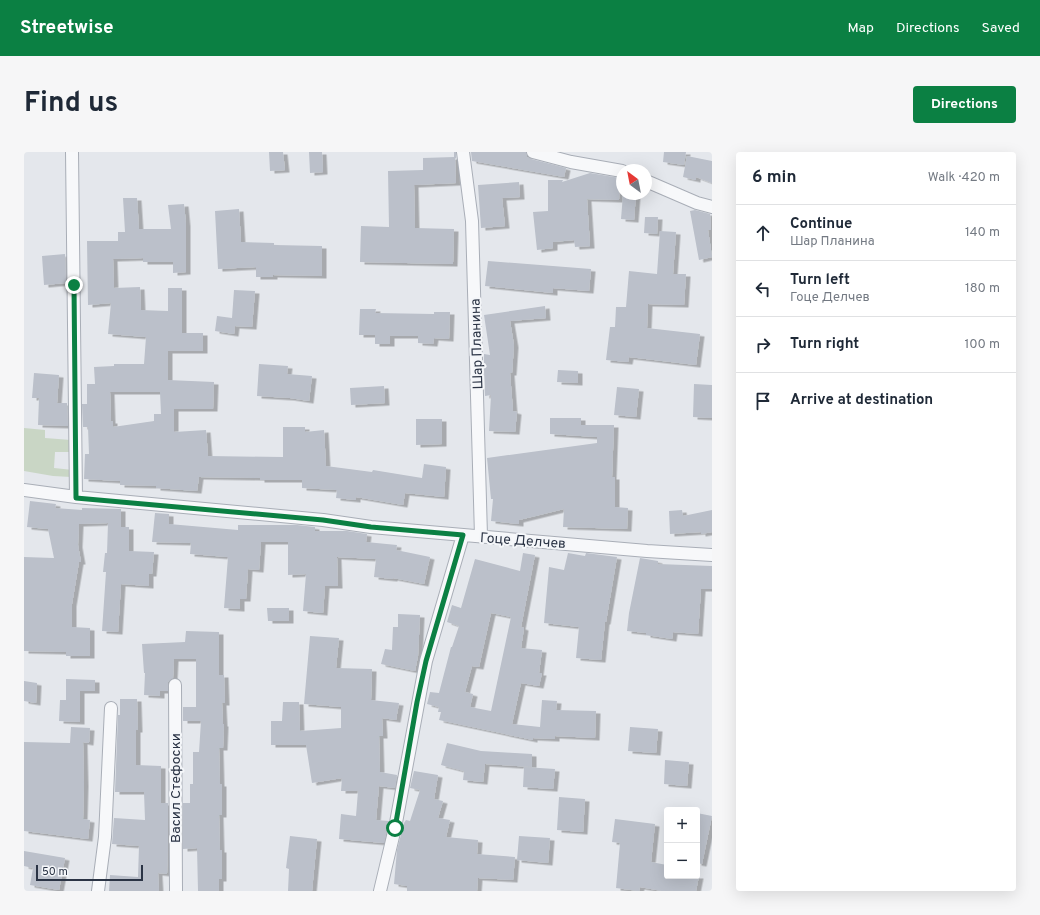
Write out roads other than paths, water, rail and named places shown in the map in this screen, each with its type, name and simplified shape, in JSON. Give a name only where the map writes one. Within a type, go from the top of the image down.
[{"type":"street","points":[[72,152],[76,498]]},
{"type":"street","name":"Шар Планина","points":[[463,152],[472,221],[481,536]]},
{"type":"street","points":[[533,152],[571,162],[616,170]]},
{"type":"street","points":[[652,184],[697,203],[712,207]]},
{"type":"street","name":"Гоце Делчев","points":[[24,490],[76,498],[323,520],[371,527],[647,551],[712,555]]},
{"type":"street","points":[[380,891],[395,828],[417,702],[426,661],[463,535]]},
{"type":"street","name":"Васил Стефоски","points":[[175,685],[176,891]]},
{"type":"street","points":[[98,891],[105,837],[111,708]]}]
